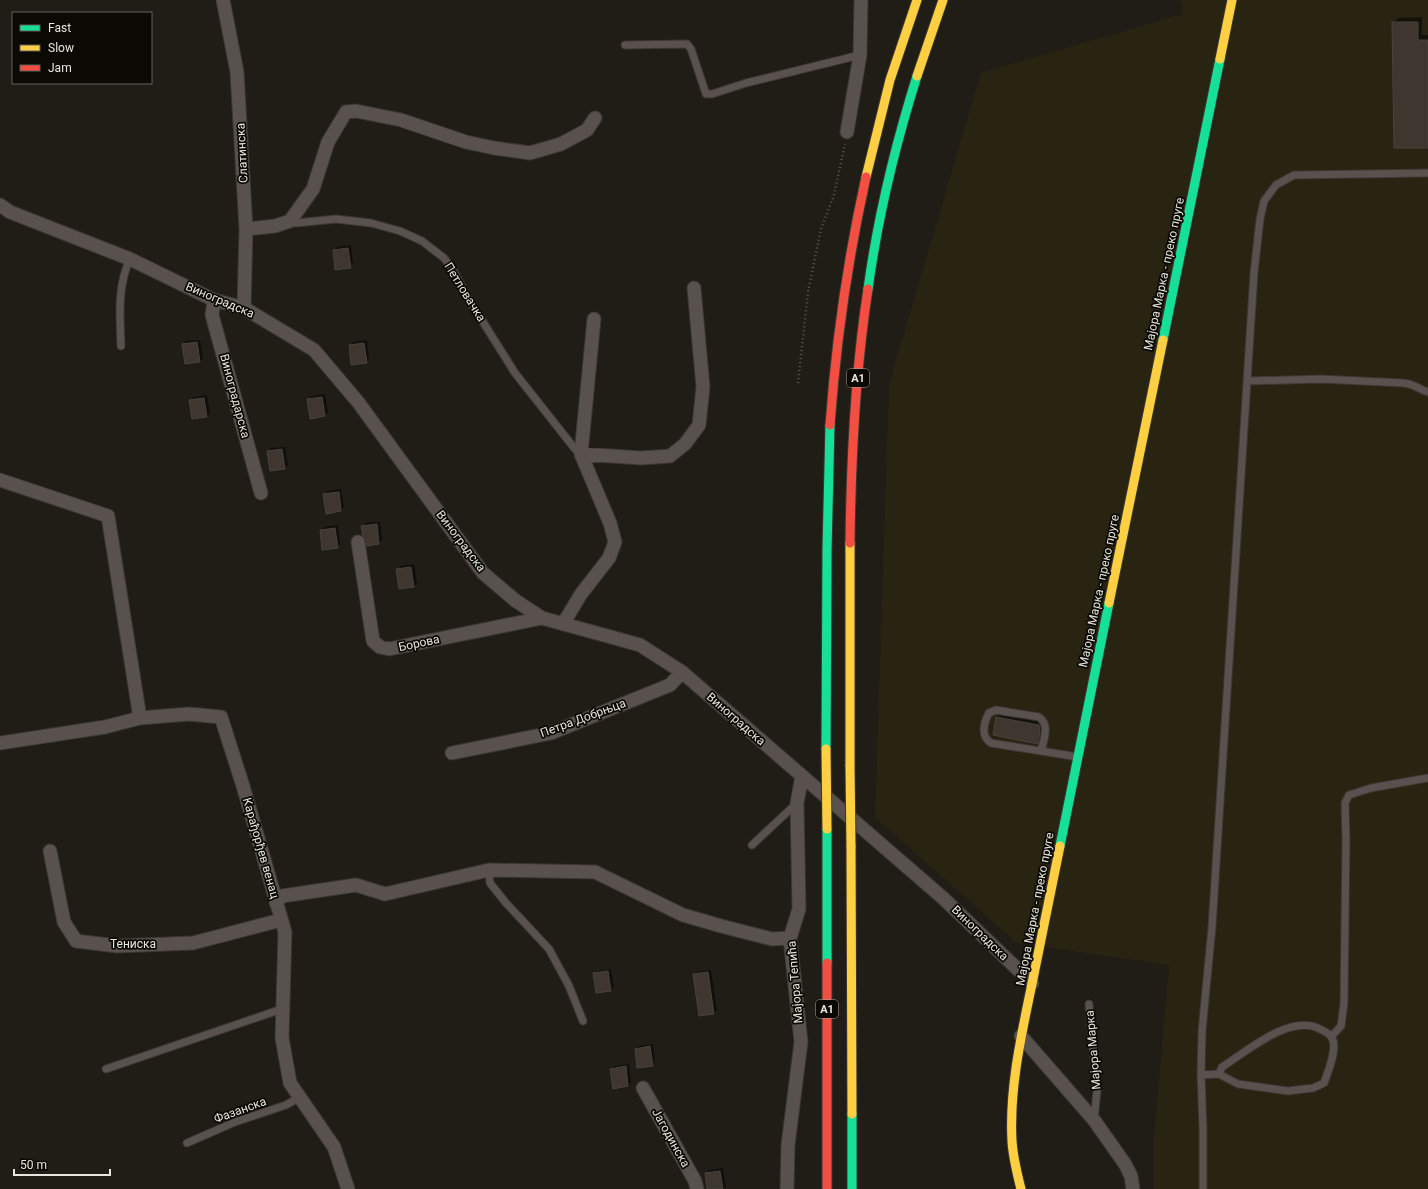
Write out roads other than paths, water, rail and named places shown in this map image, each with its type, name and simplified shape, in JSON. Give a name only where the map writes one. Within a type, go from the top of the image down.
[{"type":"main road","name":"A1","points":[[827,1189],[826,561],[830,431],[834,379],[848,270],[868,167],[885,100],[917,0]]},
{"type":"main road","name":"A1","points":[[852,1189],[850,522],[855,418],[864,319],[873,252],[888,182],[911,97],[943,0]]},
{"type":"main road","name":"Мајора Марка - преко пруге","points":[[1021,1189],[1012,1141],[1012,1110],[1016,1066],[1021,1036],[1232,0]]},
{"type":"street","name":"Слатинска","points":[[223,0],[237,72],[246,229],[244,308]]},
{"type":"street","points":[[848,132],[860,55],[861,0]]},
{"type":"street","points":[[290,221],[313,189],[328,142],[346,112],[356,111],[402,120],[466,142],[530,153],[561,144],[587,130],[595,118]]},
{"type":"street","name":"Виноградска","points":[[0,205],[10,212],[130,259],[214,300],[244,308],[314,350],[358,402],[483,573],[516,601],[542,618],[640,646],[682,672],[943,898],[1032,983]]},
{"type":"street","name":"Петловачка","points":[[246,229],[275,226],[290,221]]},
{"type":"street","points":[[581,454],[641,458],[670,456],[685,444],[699,425],[703,387],[694,288]]},
{"type":"street","name":"Виноградарска","points":[[214,300],[212,315],[261,492]]},
{"type":"street","name":"Петловачка","points":[[563,624],[581,594],[610,558],[615,542],[610,523],[581,454],[594,319]]},
{"type":"street","points":[[0,480],[108,516],[140,718]]},
{"type":"street","name":"Борова","points":[[358,542],[373,641],[380,647],[389,649],[542,618]]},
{"type":"street","name":"Петра Добрњца","points":[[452,753],[551,733],[670,685],[682,672]]},
{"type":"street","name":"Карађорђев венац","points":[[0,743],[105,727],[140,718],[189,714],[221,717],[264,856],[285,932],[282,1038],[290,1083],[334,1147],[348,1189]]},
{"type":"street","name":"Мајора Тепића","points":[[787,1189],[788,1145],[801,1042],[790,938],[799,909],[797,803],[802,776]]},
{"type":"street","name":"Тениска","points":[[50,851],[64,922],[76,941],[117,946],[193,943],[281,920]]},
{"type":"street","points":[[276,903],[282,896],[356,885],[385,894],[489,870],[595,872],[683,915],[772,939],[790,938]]},
{"type":"street","name":"Мајора Марка","points":[[1021,1036],[1094,1120],[1125,1164],[1131,1176],[1132,1189]]},
{"type":"street","name":"Јагодинска","points":[[643,1088],[697,1189]]},
{"type":"lane","points":[[625,45],[687,44],[692,49],[706,94],[712,94],[746,83],[860,55]]},
{"type":"lane","points":[[1203,1189],[1201,1075],[1202,1030],[1212,927],[1254,273],[1260,219],[1264,201],[1276,185],[1294,175],[1428,173]]},
{"type":"lane","name":"Петловачка","points":[[290,221],[296,223],[336,219],[371,223],[400,231],[422,241],[444,258],[454,270],[468,298],[515,373],[575,449],[581,454]]},
{"type":"lane","points":[[121,346],[120,300],[125,269],[130,259]]},
{"type":"lane","points":[[1247,381],[1321,379],[1403,383],[1412,384],[1428,392]]},
{"type":"lane","points":[[1042,751],[1046,728],[1043,720],[1039,717],[996,710],[989,713],[984,727],[988,741],[991,743],[1078,758]]},
{"type":"lane","points":[[1331,1037],[1341,1026],[1344,1003],[1345,803],[1349,795],[1371,788],[1428,778]]},
{"type":"lane","points":[[752,845],[797,803]]},
{"type":"lane","points":[[489,870],[490,883],[549,949],[569,986],[583,1021]]},
{"type":"lane","name":"Мајора Марка","points":[[1089,1004],[1097,1091],[1094,1120]]},
{"type":"lane","points":[[106,1069],[282,1009]]},
{"type":"lane","points":[[1201,1075],[1219,1074],[1238,1084],[1288,1091],[1313,1088],[1324,1083],[1334,1046],[1331,1037],[1325,1031],[1312,1025],[1297,1025],[1272,1034],[1222,1067],[1219,1074]]},
{"type":"lane","name":"Фазанска","points":[[187,1143],[235,1122],[286,1105],[300,1097]]}]
